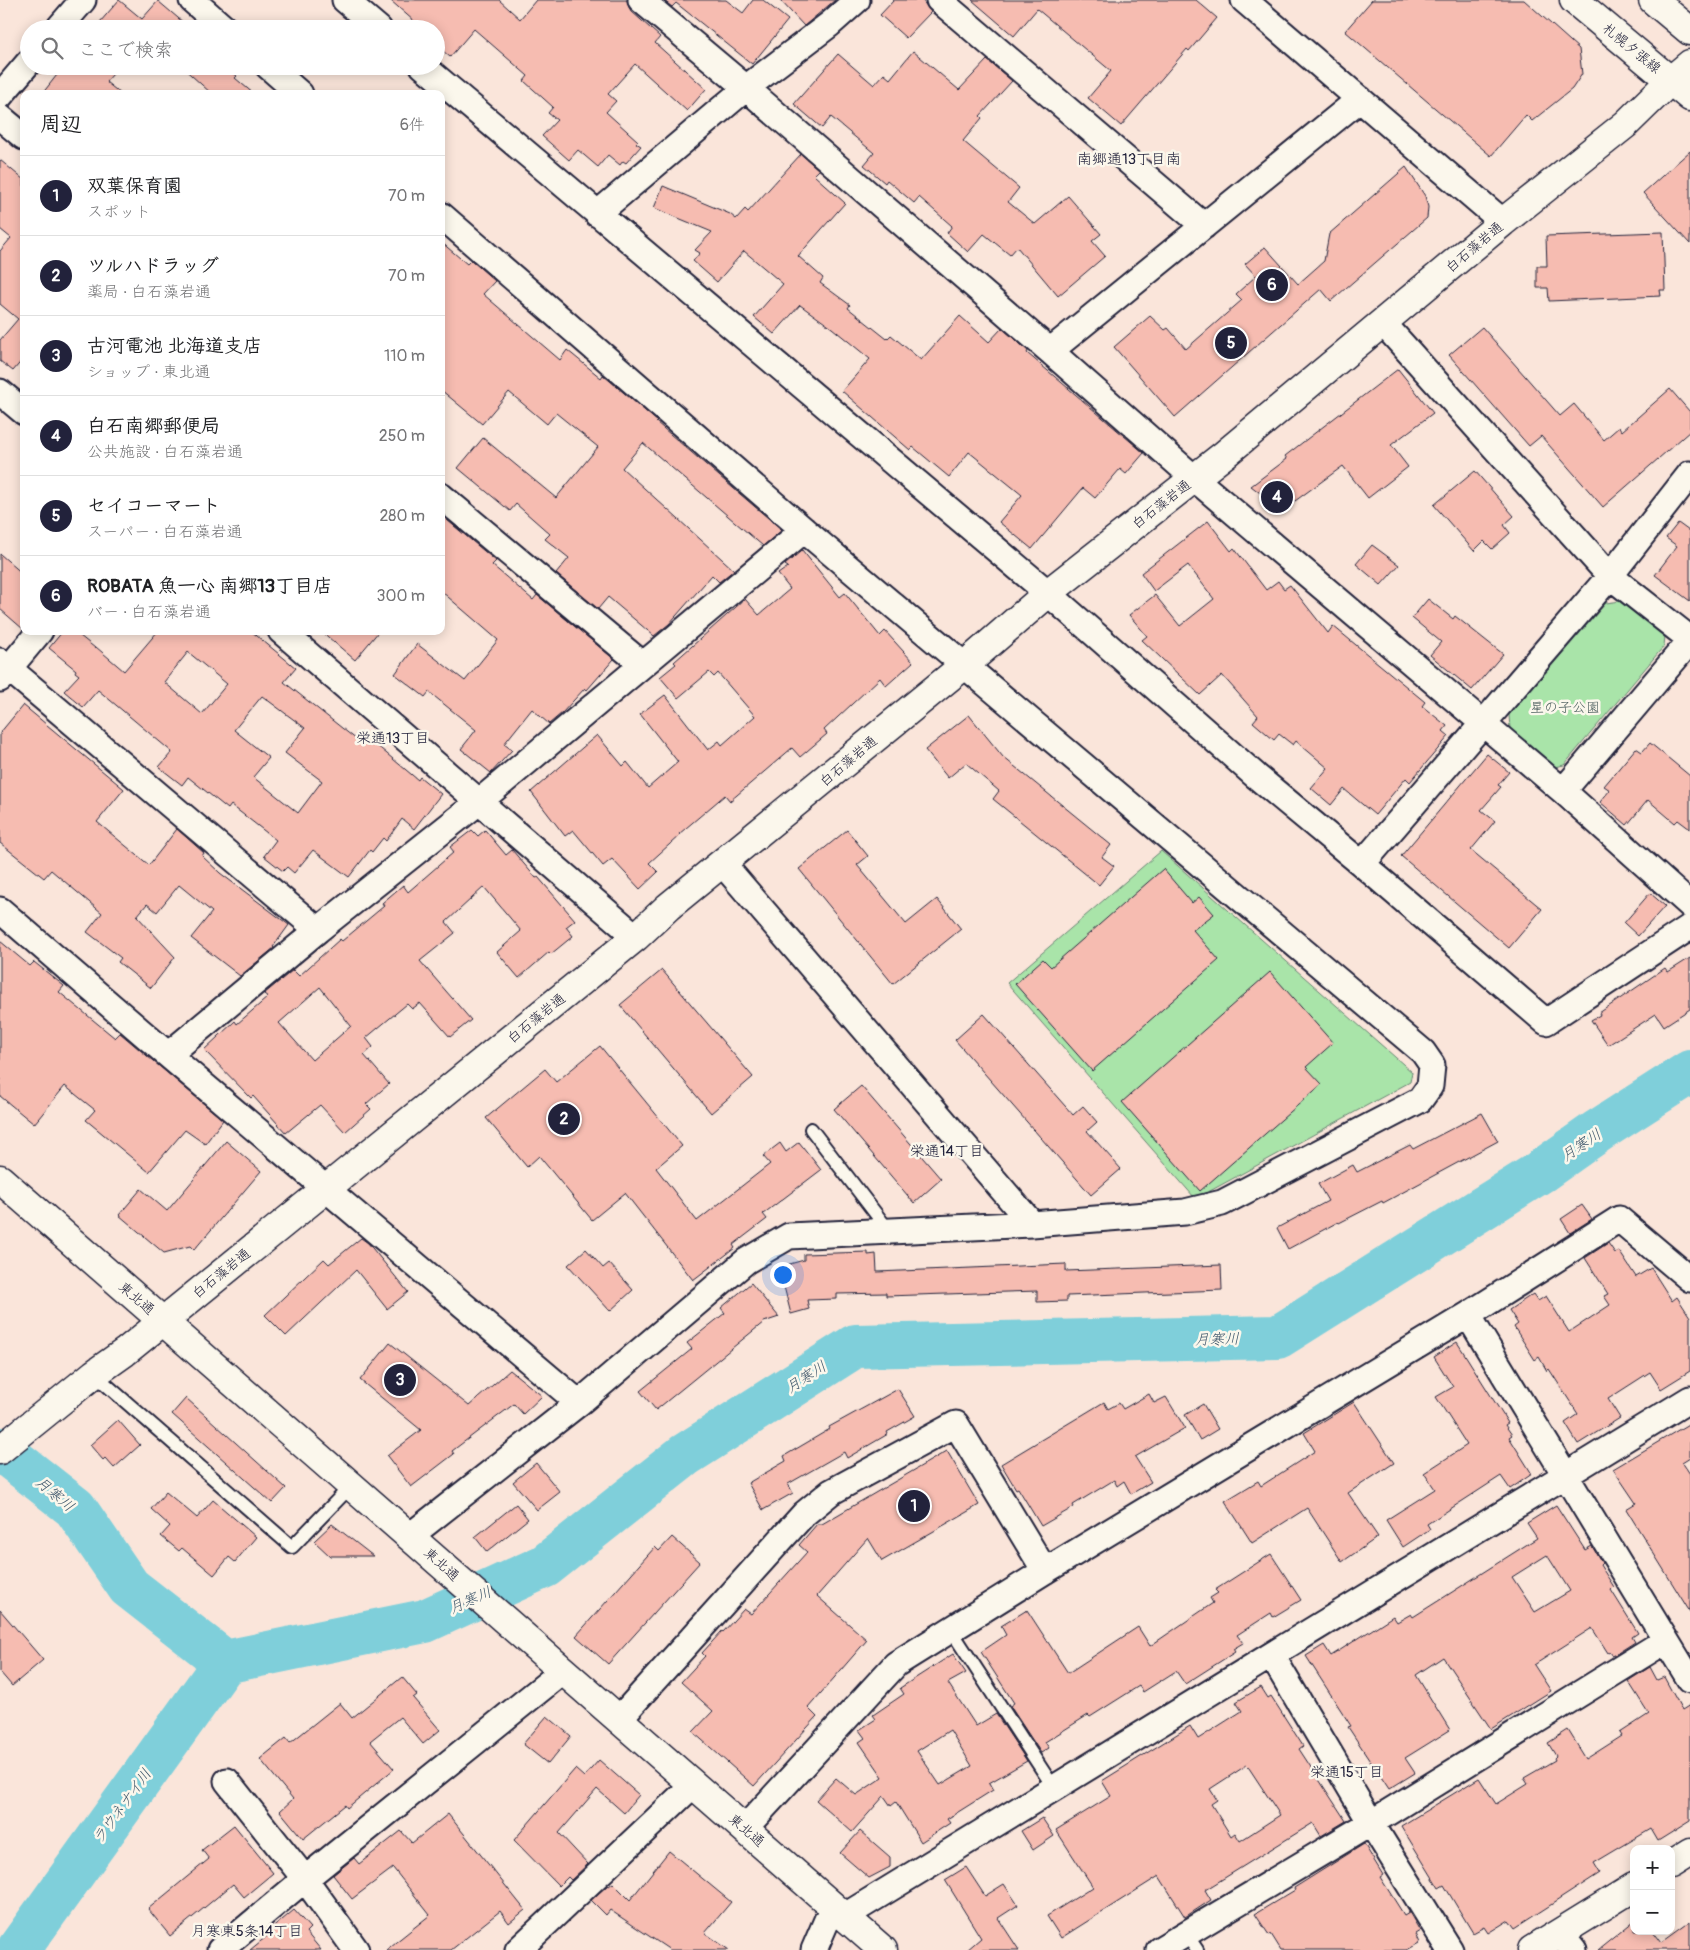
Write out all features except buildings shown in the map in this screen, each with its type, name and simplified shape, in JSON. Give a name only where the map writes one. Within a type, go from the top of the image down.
[{"type":"main road","name":"札幌夕張線","points":[[1574,0],[1684,80]]},
{"type":"main road","points":[[1654,0],[1690,31]]},
{"type":"main road","name":"白石藻岩通","points":[[0,1450],[94,1374],[125,1352],[162,1320],[636,937],[668,907],[723,864],[969,661],[1048,593],[1194,478],[1503,222],[1684,80]]},
{"type":"main road","name":"東北通","points":[[0,1179],[884,1950]]},
{"type":"main road","points":[[1675,1861],[1690,1852]]},
{"type":"main road","points":[[1532,1950],[1567,1941],[1630,1890]]},
{"type":"street","points":[[66,20],[83,0]]},
{"type":"street","points":[[192,0],[215,20]]},
{"type":"street","points":[[345,0],[368,20]]},
{"type":"street","points":[[641,0],[746,88],[1194,478],[1563,791],[1690,905]]},
{"type":"street","points":[[596,214],[746,88],[830,24],[857,0]]},
{"type":"street","points":[[939,0],[1204,226]]},
{"type":"street","points":[[1244,0],[1503,222]]},
{"type":"street","points":[[0,96],[20,73]]},
{"type":"street","points":[[278,75],[295,90]]},
{"type":"street","points":[[434,75],[596,214],[1048,593],[1256,776],[1546,1022],[1690,928]]},
{"type":"street","points":[[1050,351],[1360,99]]},
{"type":"street","points":[[0,116],[20,134]]},
{"type":"street","points":[[410,1536],[579,1402],[746,1261],[790,1236],[1032,1224],[1185,1212],[1222,1203],[1420,1100],[1430,1086],[1432,1066],[1423,1052],[969,661],[804,530],[445,218]]},
{"type":"street","points":[[1383,323],[1610,576],[1690,640],[1563,791]]},
{"type":"street","points":[[0,392],[20,409]]},
{"type":"street","points":[[1362,864],[1610,576],[1690,474]]},
{"type":"street","points":[[445,499],[642,664]]},
{"type":"street","points":[[168,1055],[318,930],[480,801],[804,530]]},
{"type":"street","points":[[36,635],[3,669],[318,930]]},
{"type":"street","points":[[286,635],[636,937]]},
{"type":"street","points":[[723,864],[1032,1224]]},
{"type":"street","points":[[0,910],[168,1055],[579,1402]]},
{"type":"street","points":[[745,1828],[896,1664],[1044,1571],[1468,1315],[1619,1219],[1690,1279]]},
{"type":"street","points":[[1468,1315],[1690,1680]]},
{"type":"street","points":[[814,1950],[839,1911],[1054,1788],[1690,1399]]},
{"type":"street","points":[[619,1719],[804,1514],[831,1492],[956,1424],[1044,1571]]},
{"type":"street","points":[[1159,1950],[1192,1942],[1371,1823],[1665,1640]]},
{"type":"street","points":[[1272,1656],[1371,1823],[1450,1950]]},
{"type":"street","points":[[220,1950],[305,1879],[564,1671]]},
{"type":"street","points":[[228,1781],[305,1879],[356,1950]]},
{"type":"street","points":[[518,1950],[694,1784]]},
{"type":"lane","points":[[811,1129],[889,1231]]},
{"type":"lane","points":[[94,1374],[292,1546],[352,1485]]},
{"type":"lane","points":[[950,1630],[1054,1788]]},
{"type":"green space","name":"星の子公園","points":[[1621,601],[1665,636],[1664,646],[1564,765],[1555,767],[1510,729],[1509,715],[1606,603]]},
{"type":"green space","points":[[1161,851],[1412,1072],[1410,1082],[1210,1191],[1194,1197],[1007,983]]},
{"type":"waterway","name":"月寒川","points":[[0,1449],[75,1508],[129,1587],[225,1662],[425,1621],[545,1566],[685,1455],[855,1346],[1278,1337],[1540,1172],[1598,1131],[1690,1072]]},
{"type":"waterway","name":"ラウネナイ川","points":[[18,1950],[225,1662]]},
{"type":"place","name":"ROBATA 魚一心 南郷13丁目店","points":[[1272,285]]},
{"type":"place","name":"セイコーマート","points":[[1231,343]]},
{"type":"place","name":"白石南郷郵便局","points":[[1277,497]]},
{"type":"place","name":"ツルハドラッグ","points":[[564,1119]]},
{"type":"place","name":"古河電池 北海道支店","points":[[400,1380]]},
{"type":"place","name":"双葉保育園","points":[[914,1506]]},
{"type":"district","name":"南郷通13丁目南","points":[[1129,159]]},
{"type":"district","name":"栄通13丁目","points":[[393,738]]},
{"type":"district","name":"栄通14丁目","points":[[947,1151]]},
{"type":"district","name":"栄通15丁目","points":[[1347,1772]]},
{"type":"district","name":"月寒東5条14丁目","points":[[247,1931]]}]
